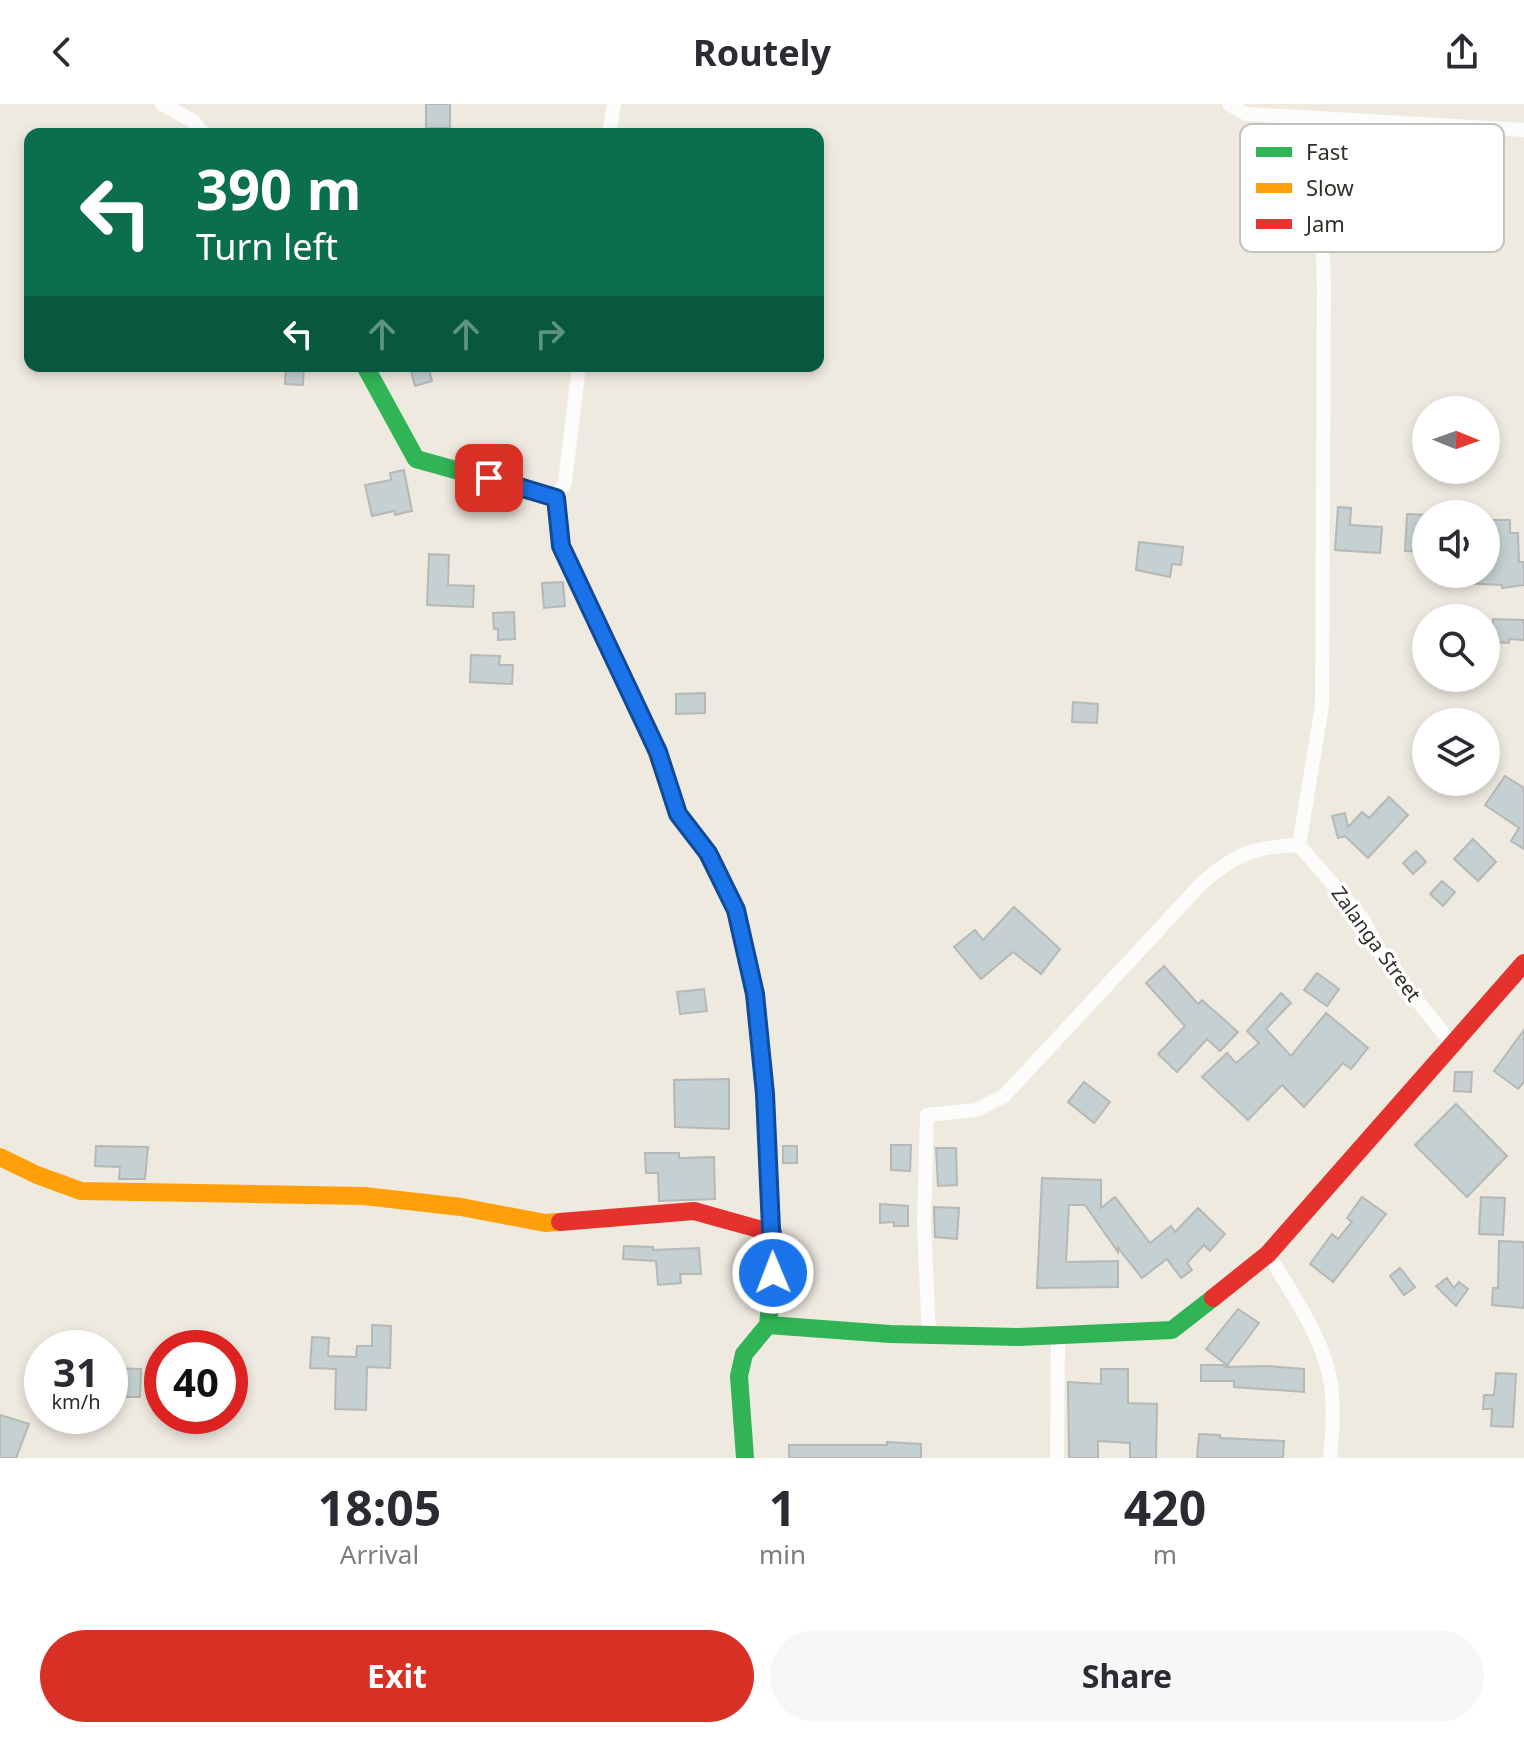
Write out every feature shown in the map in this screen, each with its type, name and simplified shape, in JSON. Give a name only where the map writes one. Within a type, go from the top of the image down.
[{"type":"street","points":[[162,104],[193,121],[199,128]]},
{"type":"street","points":[[610,128],[614,104]]},
{"type":"street","points":[[1229,104],[1246,114],[1412,124]]},
{"type":"street","points":[[1318,119],[1318,124]]},
{"type":"street","points":[[1504,129],[1524,130]]},
{"type":"street","points":[[929,1335],[924,1224],[927,1115],[976,1110],[1004,1096],[1203,882],[1230,859],[1265,847],[1299,845],[1322,706],[1323,252]]},
{"type":"street","points":[[368,372],[416,459],[556,498]]},
{"type":"street","points":[[578,372],[565,482],[556,498],[561,546],[658,752],[678,814],[708,853],[736,910],[755,994],[773,1233],[773,1273],[768,1325],[744,1354],[739,1376],[745,1458]]},
{"type":"street","name":"Zalanga Street","points":[[1299,845],[1362,918],[1384,959],[1452,1044]]},
{"type":"street","points":[[768,1325],[929,1335],[1058,1335],[1172,1330],[1268,1254],[1524,963]]},
{"type":"street","points":[[0,1157],[81,1191],[364,1196],[461,1207],[545,1223],[694,1211],[773,1233]]},
{"type":"street","points":[[1268,1254],[1309,1324],[1328,1372],[1332,1395],[1330,1458]]},
{"type":"street","points":[[1057,1458],[1058,1335]]},
{"type":"building","points":[[426,104],[450,104],[450,128],[426,128]]},
{"type":"building","points":[[286,372],[304,372],[303,385],[285,384]]},
{"type":"building","points":[[411,372],[430,372],[432,381],[415,386]]},
{"type":"building","points":[[404,470],[412,511],[372,516],[365,485],[391,480],[390,473]]},
{"type":"building","points":[[1338,507],[1351,508],[1350,525],[1382,527],[1380,553],[1335,550]]},
{"type":"building","points":[[1407,514],[1412,514],[1412,551],[1405,551]]},
{"type":"building","points":[[1500,520],[1510,520],[1510,533],[1518,533],[1519,562],[1524,562],[1524,585],[1502,588]]},
{"type":"building","points":[[1139,542],[1183,547],[1181,565],[1172,564],[1170,577],[1136,570]]},
{"type":"building","points":[[429,554],[449,555],[448,585],[474,586],[473,607],[427,605]]},
{"type":"building","points":[[563,582],[565,606],[544,608],[542,583]]},
{"type":"building","points":[[514,612],[515,639],[498,640],[493,613]]},
{"type":"building","points":[[1500,619],[1524,620],[1524,640],[1509,639],[1509,643],[1500,642]]},
{"type":"building","points":[[471,655],[500,656],[499,665],[513,665],[512,684],[470,682]]},
{"type":"building","points":[[705,693],[705,713],[676,714],[676,694]]},
{"type":"building","points":[[1073,702],[1098,704],[1097,723],[1072,722]]},
{"type":"building","points":[[1505,776],[1524,788],[1524,849],[1511,841],[1519,828],[1485,805],[1491,796],[1500,796],[1500,783]]},
{"type":"building","points":[[1389,797],[1408,815],[1368,858],[1345,836],[1338,838],[1332,816],[1345,813],[1348,827],[1362,812],[1369,818]]},
{"type":"building","points":[[1473,839],[1496,862],[1478,881],[1454,859]]},
{"type":"building","points":[[1416,851],[1426,862],[1413,874],[1403,863]]},
{"type":"building","points":[[1442,881],[1455,892],[1443,906],[1430,894]]},
{"type":"building","points":[[1014,907],[1060,949],[1041,974],[1013,952],[981,979],[954,947],[975,930],[983,940]]},
{"type":"building","points":[[1164,966],[1198,1004],[1202,1000],[1238,1032],[1220,1051],[1207,1039],[1177,1072],[1158,1054],[1185,1026],[1146,983]]},
{"type":"building","points":[[1317,973],[1339,989],[1327,1006],[1304,990]]},
{"type":"building","points":[[704,989],[707,1011],[680,1014],[677,992]]},
{"type":"building","points":[[1281,993],[1291,1003],[1266,1029],[1291,1056],[1326,1013],[1368,1048],[1351,1069],[1343,1063],[1304,1107],[1282,1085],[1248,1120],[1202,1077],[1227,1053],[1236,1063],[1259,1043],[1247,1031]]},
{"type":"building","points":[[1524,1030],[1524,1082],[1518,1089],[1494,1071]]},
{"type":"building","points":[[1455,1072],[1472,1072],[1471,1092],[1454,1091]]},
{"type":"building","points":[[729,1079],[729,1129],[675,1127],[674,1080]]},
{"type":"building","points":[[1084,1082],[1110,1102],[1094,1123],[1068,1102]]},
{"type":"building","points":[[1456,1104],[1507,1156],[1467,1197],[1415,1145]]},
{"type":"building","points":[[891,1145],[911,1145],[910,1171],[891,1170]]},
{"type":"building","points":[[96,1146],[148,1147],[145,1179],[119,1179],[120,1167],[95,1166]]},
{"type":"building","points":[[783,1146],[797,1146],[797,1163],[783,1163]]},
{"type":"building","points":[[936,1148],[956,1148],[957,1185],[938,1186]]},
{"type":"building","points":[[645,1153],[679,1153],[679,1158],[714,1157],[715,1199],[659,1201],[658,1173],[646,1173]]},
{"type":"building","points":[[1042,1178],[1101,1180],[1101,1208],[1115,1197],[1150,1243],[1171,1226],[1175,1232],[1198,1208],[1225,1234],[1210,1251],[1204,1245],[1187,1263],[1192,1270],[1181,1278],[1167,1259],[1142,1278],[1118,1248],[1118,1252],[1085,1205],[1069,1205],[1066,1262],[1118,1261],[1118,1287],[1037,1288]]},
{"type":"building","points":[[1362,1197],[1386,1214],[1333,1282],[1310,1264],[1332,1234],[1338,1239],[1352,1222],[1347,1218]]},
{"type":"building","points":[[1481,1197],[1505,1198],[1503,1235],[1479,1234]]},
{"type":"building","points":[[880,1204],[908,1206],[908,1226],[894,1226],[894,1222],[880,1223]]},
{"type":"building","points":[[934,1207],[959,1208],[957,1239],[935,1237]]},
{"type":"building","points":[[1499,1241],[1524,1242],[1524,1308],[1492,1305],[1493,1288],[1498,1288]]},
{"type":"building","points":[[624,1246],[653,1247],[653,1250],[699,1248],[701,1274],[680,1274],[681,1283],[658,1285],[656,1261],[623,1259]]},
{"type":"building","points":[[1400,1268],[1415,1287],[1404,1295],[1390,1276]]},
{"type":"building","points":[[1447,1278],[1454,1288],[1459,1282],[1468,1289],[1456,1306],[1436,1286]]},
{"type":"building","points":[[1238,1309],[1259,1323],[1226,1367],[1304,1369],[1304,1392],[1234,1387],[1234,1381],[1201,1381],[1201,1365],[1227,1365],[1206,1349]]},
{"type":"building","points":[[372,1325],[391,1326],[390,1368],[367,1367],[366,1410],[335,1409],[336,1369],[310,1368],[312,1337],[329,1338],[328,1356],[356,1357],[357,1346],[372,1346]]},
{"type":"building","points":[[128,1369],[141,1369],[140,1397],[128,1397]]},
{"type":"building","points":[[1101,1369],[1128,1369],[1128,1403],[1157,1404],[1156,1458],[1130,1458],[1130,1443],[1098,1441],[1098,1458],[1069,1458],[1068,1382],[1101,1384]]},
{"type":"building","points":[[1496,1373],[1516,1374],[1513,1427],[1491,1426],[1492,1409],[1483,1409],[1484,1395],[1494,1395]]},
{"type":"building","points":[[0,1415],[24,1422],[25,1434],[16,1458],[0,1458]]},
{"type":"building","points":[[1199,1434],[1284,1441],[1283,1458],[1197,1458]]},
{"type":"building","points":[[887,1442],[921,1444],[921,1458],[789,1458],[789,1445],[887,1445]]},
{"type":"traffic: fast","points":[[368,372],[416,459],[556,498],[561,546],[653,742]]},
{"type":"traffic: fast","points":[[745,1458],[739,1376],[744,1354],[768,1325],[773,1273],[769,1181]]},
{"type":"traffic: fast","points":[[768,1325],[890,1334],[1019,1337],[1172,1330],[1213,1298]]},
{"type":"traffic: slow","points":[[653,742],[678,814],[708,853],[736,910],[755,994],[765,1094],[769,1181]]},
{"type":"traffic: slow","points":[[0,1157],[81,1191],[364,1196],[461,1207],[545,1223],[560,1222]]},
{"type":"traffic: jam","points":[[1213,1298],[1268,1254],[1524,963]]},
{"type":"traffic: jam","points":[[560,1222],[694,1211],[773,1233]]},
{"type":"route","points":[[489,478],[556,498],[561,546],[658,752],[678,814],[708,853],[736,910],[755,994],[765,1094],[773,1273]]}]
